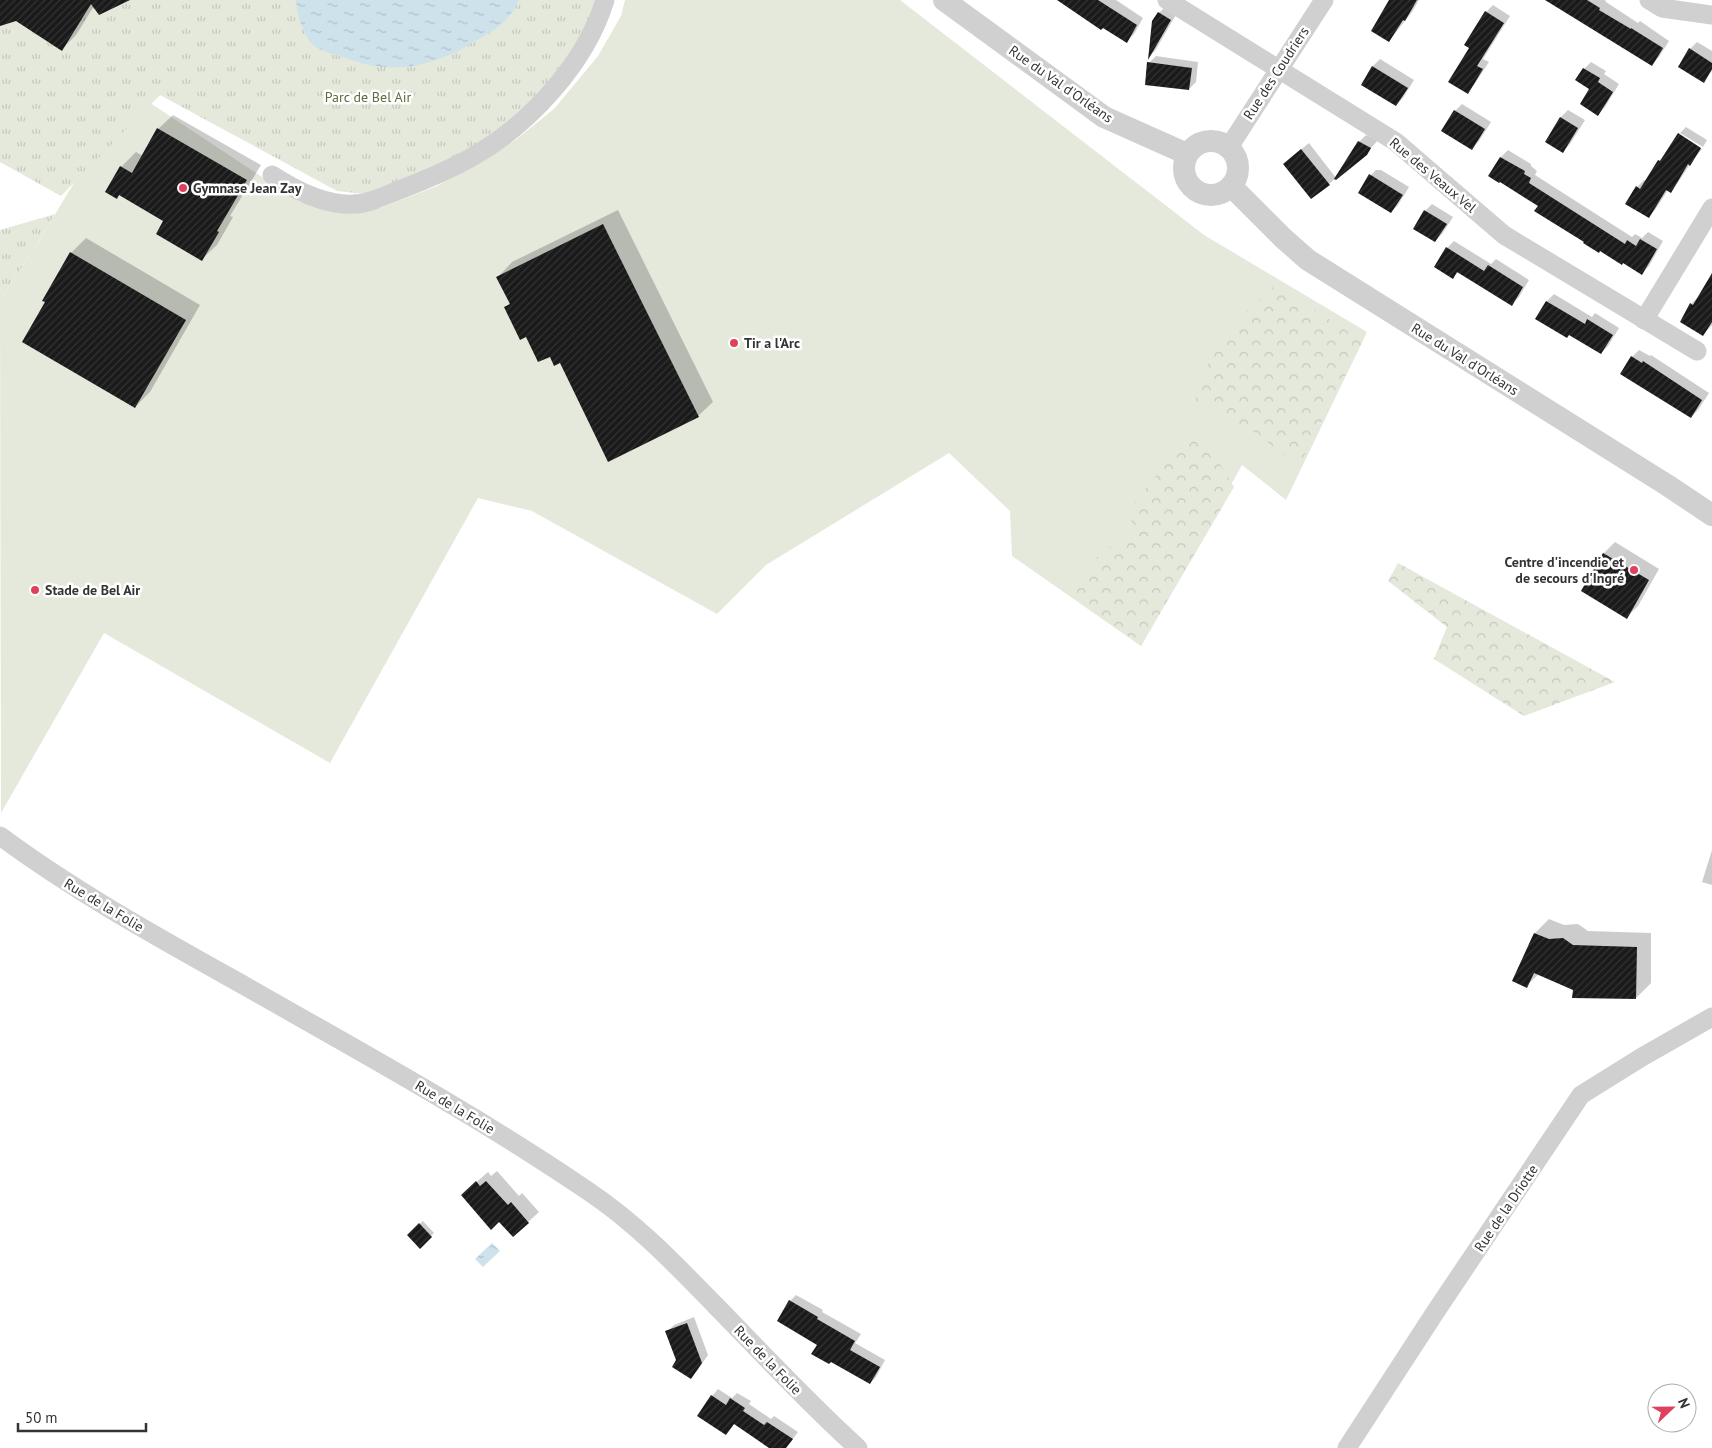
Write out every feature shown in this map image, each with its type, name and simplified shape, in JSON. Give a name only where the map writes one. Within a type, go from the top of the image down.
[{"type":"street","points":[[272,176],[315,198],[350,205],[367,203],[416,184],[472,157],[514,128],[551,91],[583,48],[594,28],[605,0]]},
{"type":"street","name":"Rue du Val d'Orléans","points":[[944,0],[1104,117],[1187,154]]},
{"type":"street","name":"Rue des Veaux Vel","points":[[1167,0],[1396,142],[1504,235],[1697,351]]},
{"type":"street","name":"Rue des Coudriers","points":[[1229,147],[1324,0]]},
{"type":"street","points":[[1649,0],[1662,8],[1712,16]]},
{"type":"street","points":[[1211,140],[1221,142],[1229,147],[1236,156],[1238,166],[1237,177],[1231,186],[1224,192],[1216,195],[1207,195],[1191,187],[1186,180],[1184,162],[1193,146],[1211,140]]},
{"type":"street","name":"Rue du Val d'Orléans","points":[[1231,186],[1308,260],[1712,515]]},
{"type":"street","points":[[1644,320],[1712,208]]},
{"type":"street","name":"Rue de la Folie","points":[[0,836],[32,860],[89,897],[436,1095],[590,1192],[639,1230],[666,1255],[799,1392],[858,1448]]},
{"type":"street","name":"Rue de la Driotte","points":[[1348,1448],[1436,1311],[1581,1095],[1642,1056],[1712,1018]]},
{"type":"green space","name":"Parc de Bel Air","points":[[0,0],[605,0],[568,70],[469,158],[384,196],[337,191],[160,95],[61,196],[0,162]]},
{"type":"green space","points":[[625,0],[900,0],[1204,235],[1367,332],[1286,500],[1242,465],[1141,646],[1012,556],[1010,511],[949,453],[766,565],[717,614],[532,511],[478,498],[330,763],[104,633],[1,813],[0,300],[36,246],[116,113],[135,93],[300,202],[380,208],[437,186],[514,141],[554,109],[598,56],[621,16]]},
{"type":"green space","points":[[55,214],[36,246],[0,300],[0,230]]},
{"type":"green space","points":[[1275,285],[1363,341],[1299,466],[1254,432],[1195,400],[1214,347],[1248,310]]},
{"type":"green space","points":[[1195,424],[1234,487],[1141,646],[1072,594],[1101,552],[1133,533],[1130,508]]},
{"type":"green space","points":[[1398,563],[1615,682],[1524,716],[1434,659],[1447,627],[1388,581]]},
{"type":"water","points":[[296,0],[519,0],[512,13],[502,23],[455,53],[416,65],[389,67],[360,63],[319,49],[308,39],[299,17]]},
{"type":"water","points":[[492,1243],[500,1251],[483,1267],[475,1259]]},
{"type":"building","points":[[0,0],[130,0],[99,15],[91,4],[62,51],[16,21],[0,26]]},
{"type":"building","points":[[1057,0],[1098,0],[1137,25],[1127,43],[1103,28],[1101,30]]},
{"type":"building","points":[[1389,0],[1417,0],[1405,21],[1403,20],[1389,42],[1371,31]]},
{"type":"building","points":[[1545,0],[1587,0],[1600,8],[1599,10],[1663,48],[1652,66]]},
{"type":"building","points":[[1485,11],[1504,23],[1477,66],[1483,69],[1468,94],[1448,82],[1469,48],[1464,45]]},
{"type":"building","points":[[1158,12],[1171,20],[1148,60],[1152,21]]},
{"type":"building","points":[[1689,48],[1712,63],[1712,69],[1704,83],[1678,67]]},
{"type":"building","points":[[1147,62],[1192,68],[1189,90],[1145,85]]},
{"type":"building","points":[[1372,66],[1408,88],[1396,106],[1361,85]]},
{"type":"building","points":[[1583,68],[1600,78],[1598,82],[1613,92],[1598,116],[1580,104],[1589,89],[1575,80]]},
{"type":"building","points":[[1454,110],[1485,129],[1472,150],[1441,131]]},
{"type":"building","points":[[1560,117],[1578,128],[1563,153],[1545,142]]},
{"type":"building","name":"Gymnase Jean Zay","points":[[157,128],[247,180],[202,261],[156,234],[163,221],[119,195],[117,199],[105,192],[120,166],[132,173]]},
{"type":"building","points":[[1678,133],[1701,148],[1690,166],[1688,164],[1671,193],[1666,190],[1649,218],[1625,204],[1636,186],[1640,189]]},
{"type":"building","points":[[1358,141],[1371,148],[1367,155],[1336,180],[1334,179]]},
{"type":"building","points":[[1301,149],[1330,185],[1311,199],[1283,164]]},
{"type":"building","points":[[1500,157],[1525,171],[1524,174],[1531,178],[1529,183],[1625,244],[1627,240],[1636,246],[1640,239],[1657,249],[1642,275],[1583,243],[1534,211],[1538,206],[1488,176]]},
{"type":"building","points":[[1369,174],[1403,195],[1391,213],[1358,193]]},
{"type":"building","points":[[1424,210],[1447,224],[1435,242],[1413,229]]},
{"type":"building","points":[[603,224],[699,417],[608,462],[560,363],[554,366],[550,357],[538,362],[526,337],[520,340],[504,307],[510,304],[496,277]]},
{"type":"building","points":[[1446,247],[1484,271],[1488,265],[1523,287],[1512,306],[1457,272],[1453,279],[1434,267]]},
{"type":"building","points":[[70,252],[186,320],[135,408],[22,342],[45,302],[42,301]]},
{"type":"building","points":[[1712,273],[1712,322],[1703,336],[1680,322],[1690,303],[1693,305]]},
{"type":"building","points":[[1546,301],[1585,324],[1587,319],[1613,335],[1601,354],[1569,335],[1567,338],[1535,319]]},
{"type":"building","points":[[1631,356],[1642,363],[1643,361],[1702,400],[1691,418],[1620,374]]},
{"type":"building","points":[[1603,553],[1649,580],[1627,619],[1581,591]]},
{"type":"building","points":[[1534,933],[1549,939],[1563,938],[1573,945],[1637,947],[1636,999],[1572,998],[1573,990],[1534,973],[1527,988],[1512,981]]},
{"type":"building","points":[[476,1181],[480,1186],[486,1181],[508,1205],[511,1202],[529,1223],[513,1237],[499,1222],[491,1230],[461,1195]]},
{"type":"building","points":[[419,1223],[432,1237],[420,1249],[407,1235]]},
{"type":"building","points":[[789,1300],[855,1341],[850,1350],[880,1367],[870,1384],[831,1362],[829,1364],[811,1354],[817,1345],[777,1321]]},
{"type":"building","points":[[687,1323],[702,1363],[691,1379],[672,1367],[676,1360],[665,1331]]},
{"type":"building","points":[[711,1395],[726,1405],[730,1398],[745,1408],[743,1411],[764,1425],[767,1422],[793,1439],[786,1448],[769,1448],[734,1424],[726,1435],[697,1416]]},
{"type":"place","name":"Gymnase Jean Zay","points":[[183,188]]},
{"type":"place","name":"Tir a l'Arc","points":[[734,343]]},
{"type":"place","name":"Centre d'incendie et de secours d'Ingré","points":[[1634,570]]},
{"type":"place","name":"Stade de Bel Air","points":[[35,590]]}]
